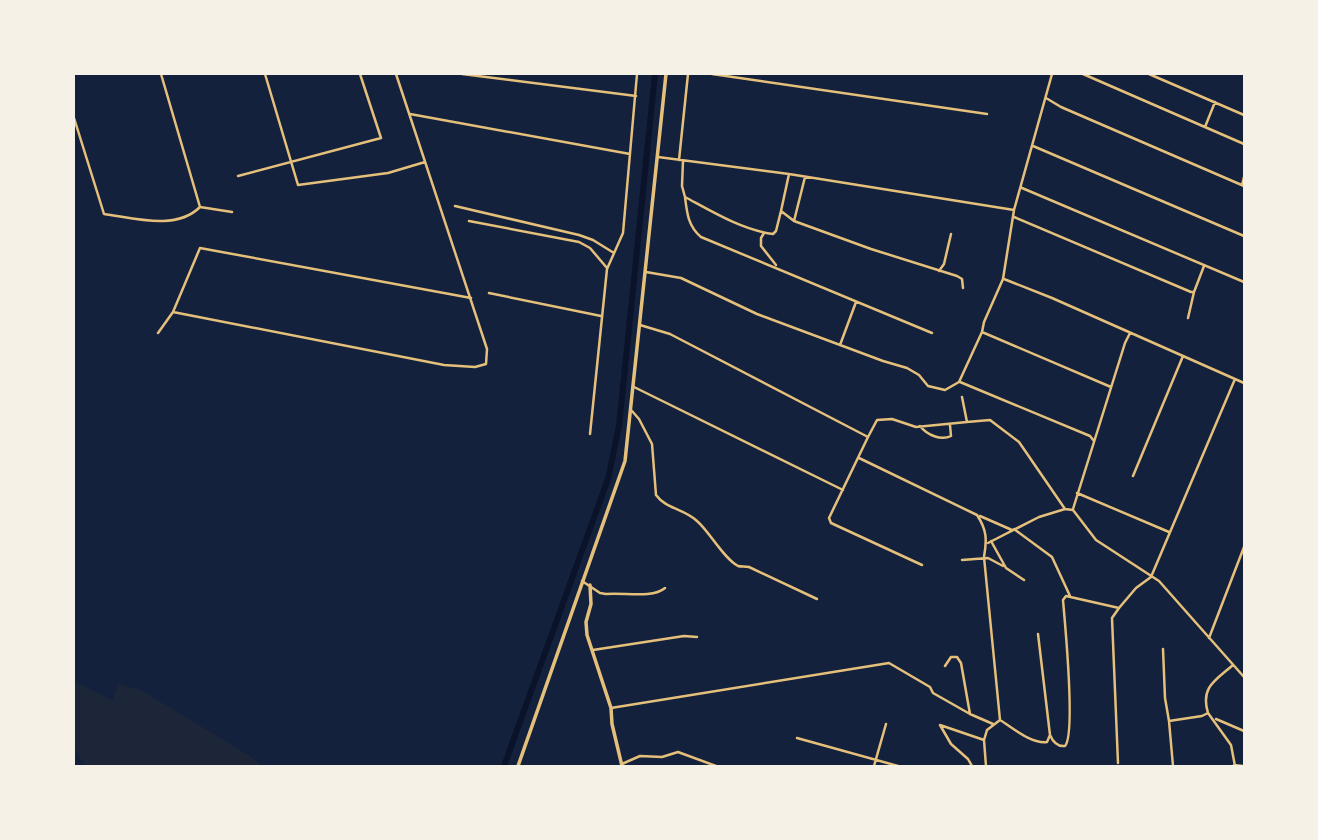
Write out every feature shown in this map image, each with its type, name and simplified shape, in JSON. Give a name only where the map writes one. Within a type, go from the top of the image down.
[{"type":"main road","points":[[518,766],[625,461],[666,74]]},
{"type":"main road","points":[[590,585],[591,604],[586,622],[587,635],[611,708],[622,766]]},
{"type":"street","points":[[161,74],[200,206]]},
{"type":"street","points":[[265,74],[298,185],[388,173],[425,162]]},
{"type":"street","points":[[239,176],[381,138],[360,74]]},
{"type":"street","points":[[173,312],[444,365],[483,366],[488,359],[471,298],[396,74]]},
{"type":"street","points":[[462,74],[636,96]]},
{"type":"street","points":[[590,434],[607,269],[623,233],[637,74]]},
{"type":"street","points":[[688,74],[681,160],[682,186],[688,221],[693,231],[701,237],[932,332]]},
{"type":"street","points":[[712,74],[987,114]]},
{"type":"street","points":[[646,272],[681,278],[757,314],[907,368],[919,375],[928,386],[945,390],[959,382],[1003,279],[1014,210],[1052,74]]},
{"type":"street","points":[[1083,74],[1244,144]]},
{"type":"street","points":[[1149,74],[1244,115]]},
{"type":"street","points":[[1046,98],[1061,107],[1243,185],[1244,177]]},
{"type":"street","points":[[1205,127],[1215,102]]},
{"type":"street","points":[[410,114],[630,154]]},
{"type":"street","points":[[74,118],[104,214],[171,221],[193,214],[200,206]]},
{"type":"street","points":[[1033,146],[1244,236]]},
{"type":"street","points":[[657,157],[789,174],[1014,210]]},
{"type":"street","points":[[685,197],[734,222],[773,234],[776,231],[789,174]]},
{"type":"street","points":[[794,221],[805,177]]},
{"type":"street","points":[[1021,188],[1244,282]]},
{"type":"street","points":[[200,206],[232,212]]},
{"type":"street","points":[[455,206],[579,235],[614,253]]},
{"type":"street","points":[[781,211],[794,221],[962,279],[963,288]]},
{"type":"street","points":[[1013,217],[1194,292]]},
{"type":"street","points":[[469,221],[579,242],[590,248],[607,269]]},
{"type":"street","points":[[765,233],[761,238],[761,246],[778,268]]},
{"type":"street","points":[[939,271],[944,264],[951,234]]},
{"type":"street","points":[[158,333],[173,312],[200,248],[471,298]]},
{"type":"street","points":[[1188,318],[1204,266]]},
{"type":"street","points":[[1003,279],[1244,383]]},
{"type":"street","points":[[489,293],[601,316]]},
{"type":"street","points":[[840,345],[857,302]]},
{"type":"street","points":[[640,325],[670,334],[867,437]]},
{"type":"street","points":[[982,332],[1111,387]]},
{"type":"street","points":[[1073,510],[1130,333]]},
{"type":"street","points":[[1133,476],[1183,356]]},
{"type":"street","points":[[1118,763],[1112,618],[1136,588],[1151,576],[1235,379]]},
{"type":"street","points":[[959,382],[1090,436],[1094,441]]},
{"type":"street","points":[[634,387],[843,490]]},
{"type":"street","points":[[962,397],[967,422]]},
{"type":"street","points":[[632,411],[652,444],[656,495],[660,502],[699,522],[714,543],[737,565],[749,566],[817,599]]},
{"type":"street","points":[[922,565],[831,523],[829,518],[877,420],[884,418],[904,425],[920,426],[990,420],[1019,442],[1065,509]]},
{"type":"street","points":[[920,426],[929,434],[943,438],[951,436],[950,424]]},
{"type":"street","points":[[859,458],[977,515],[1013,529],[1052,557],[1070,596]]},
{"type":"street","points":[[1077,493],[1169,532]]},
{"type":"street","points":[[987,543],[1040,517],[1065,509],[1073,510],[1097,540],[1160,582],[1244,677]]},
{"type":"street","points":[[977,515],[983,524],[987,543],[984,558],[1000,720]]},
{"type":"street","points":[[992,541],[1006,568]]},
{"type":"street","points":[[1209,638],[1244,547]]},
{"type":"street","points":[[962,559],[984,558],[994,561],[1024,580]]},
{"type":"street","points":[[582,581],[606,594],[646,594],[662,592],[665,588]]},
{"type":"street","points":[[1038,634],[1049,735],[1052,742],[1060,747],[1065,746],[1069,742],[1070,721],[1063,600],[1070,596],[1119,608]]},
{"type":"street","points":[[593,650],[684,636],[697,637]]},
{"type":"street","points":[[1163,649],[1165,698],[1173,766]]},
{"type":"street","points":[[945,666],[951,657],[957,657],[961,663],[970,714]]},
{"type":"street","points":[[611,708],[888,663],[930,687],[933,693],[993,724]]},
{"type":"street","points":[[1233,665],[1204,695],[1208,713],[1231,745],[1235,766],[1243,766]]},
{"type":"street","points":[[1169,721],[1208,713]]},
{"type":"street","points":[[1213,718],[1244,731]]},
{"type":"street","points":[[1000,720],[1042,743],[1047,742],[1049,735]]},
{"type":"street","points":[[986,766],[984,740],[987,730],[1000,720]]},
{"type":"street","points":[[874,766],[886,724]]},
{"type":"street","points":[[972,766],[951,744],[940,725],[984,740]]},
{"type":"street","points":[[797,738],[898,766]]},
{"type":"street","points":[[622,766],[640,756],[662,757],[678,752],[716,766]]},
{"type":"shaded area","points":[[74,681],[113,701],[118,684],[141,690],[262,766],[86,766],[74,749]]},
{"type":"waterway","points":[[504,766],[608,479],[619,426],[655,74]]}]
